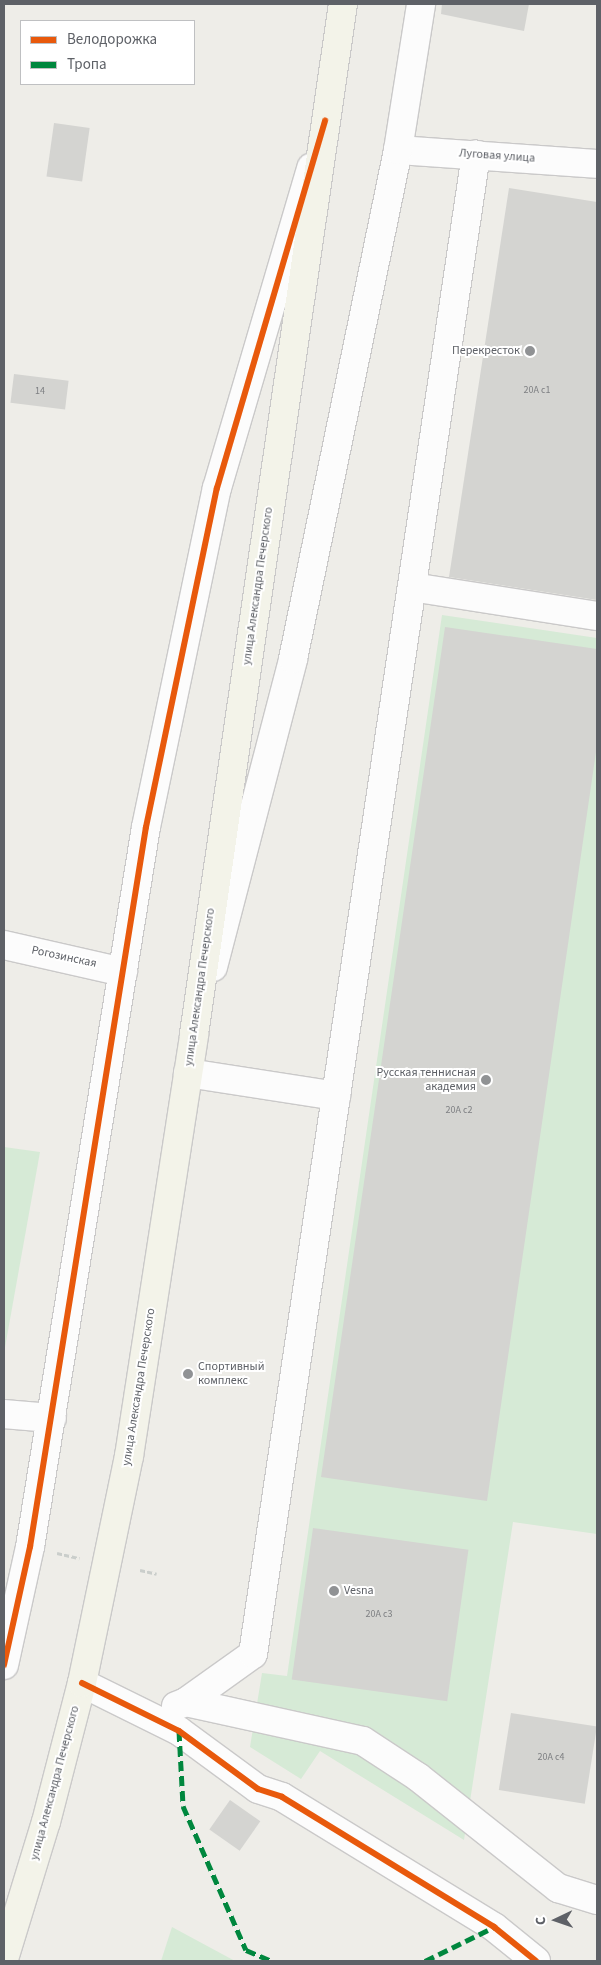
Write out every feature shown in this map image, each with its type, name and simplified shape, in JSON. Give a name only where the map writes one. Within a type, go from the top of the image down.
[{"type":"main road","name":"улица Александра Печерского","points":[[4,1959],[46,1822],[82,1683],[128,1456],[194,1034],[343,4]]},
{"type":"street","points":[[194,1034],[246,849],[292,659],[398,150],[421,4]]},
{"type":"street","points":[[4,1665],[30,1548],[146,828],[217,488],[325,121]]},
{"type":"street","name":"Луговая улица","points":[[398,150],[597,164]]},
{"type":"street","points":[[149,1718],[186,1702],[253,1654],[476,154]]},
{"type":"street","points":[[412,587],[597,616]]},
{"type":"street","name":"Рогозинская","points":[[4,945],[123,972]]},
{"type":"street","points":[[188,1073],[336,1096]]},
{"type":"street","points":[[4,1414],[52,1418]]},
{"type":"street","points":[[82,1683],[149,1718],[179,1731],[258,1789],[282,1797],[494,1927],[536,1961]]},
{"type":"street","points":[[186,1702],[363,1741],[418,1777],[558,1888],[597,1900]]},
{"type":"path","points":[[47,1551],[79,1558]]},
{"type":"path","points":[[140,1570],[157,1574]]},
{"type":"green space","name":"Русская теннисная академия","points":[[442,615],[597,638],[597,1534],[513,1522],[464,1840],[320,1751],[301,1779],[250,1747],[262,1673],[287,1676]]},
{"type":"green space","points":[[4,1147],[40,1152],[4,1353]]},
{"type":"green space","points":[[172,1927],[235,1961],[161,1961]]},
{"type":"building","points":[[442,4],[529,4],[524,31],[441,14]]},
{"type":"building","points":[[54,123],[90,128],[82,181],[46,176]]},
{"type":"building","points":[[509,188],[597,202],[597,600],[449,577]]},
{"type":"building","points":[[14,374],[69,381],[65,409],[10,403]]},
{"type":"building","points":[[445,627],[597,649],[597,745],[487,1501],[321,1477]]},
{"type":"building","points":[[313,1528],[468,1550],[447,1701],[292,1680]]},
{"type":"building","points":[[511,1713],[597,1727],[585,1804],[499,1790]]},
{"type":"building","points":[[230,1800],[260,1821],[240,1851],[209,1829]]},
{"type":"marked path","points":[[179,1731],[183,1806],[246,1950],[272,1961]]},
{"type":"marked path","points":[[425,1961],[494,1927]]},
{"type":"cycle path","points":[[4,1665],[30,1547],[146,827],[217,488],[325,121]]},
{"type":"cycle path","points":[[82,1683],[179,1731],[258,1789],[282,1797],[494,1927],[536,1961]]},
{"type":"place","name":"Перекресток","points":[[530,351]]},
{"type":"place","name":"Русская теннисная академия","points":[[486,1080]]},
{"type":"place","name":"Спортивный комплекс","points":[[188,1374]]},
{"type":"place","name":"Vesna","points":[[334,1591]]}]
